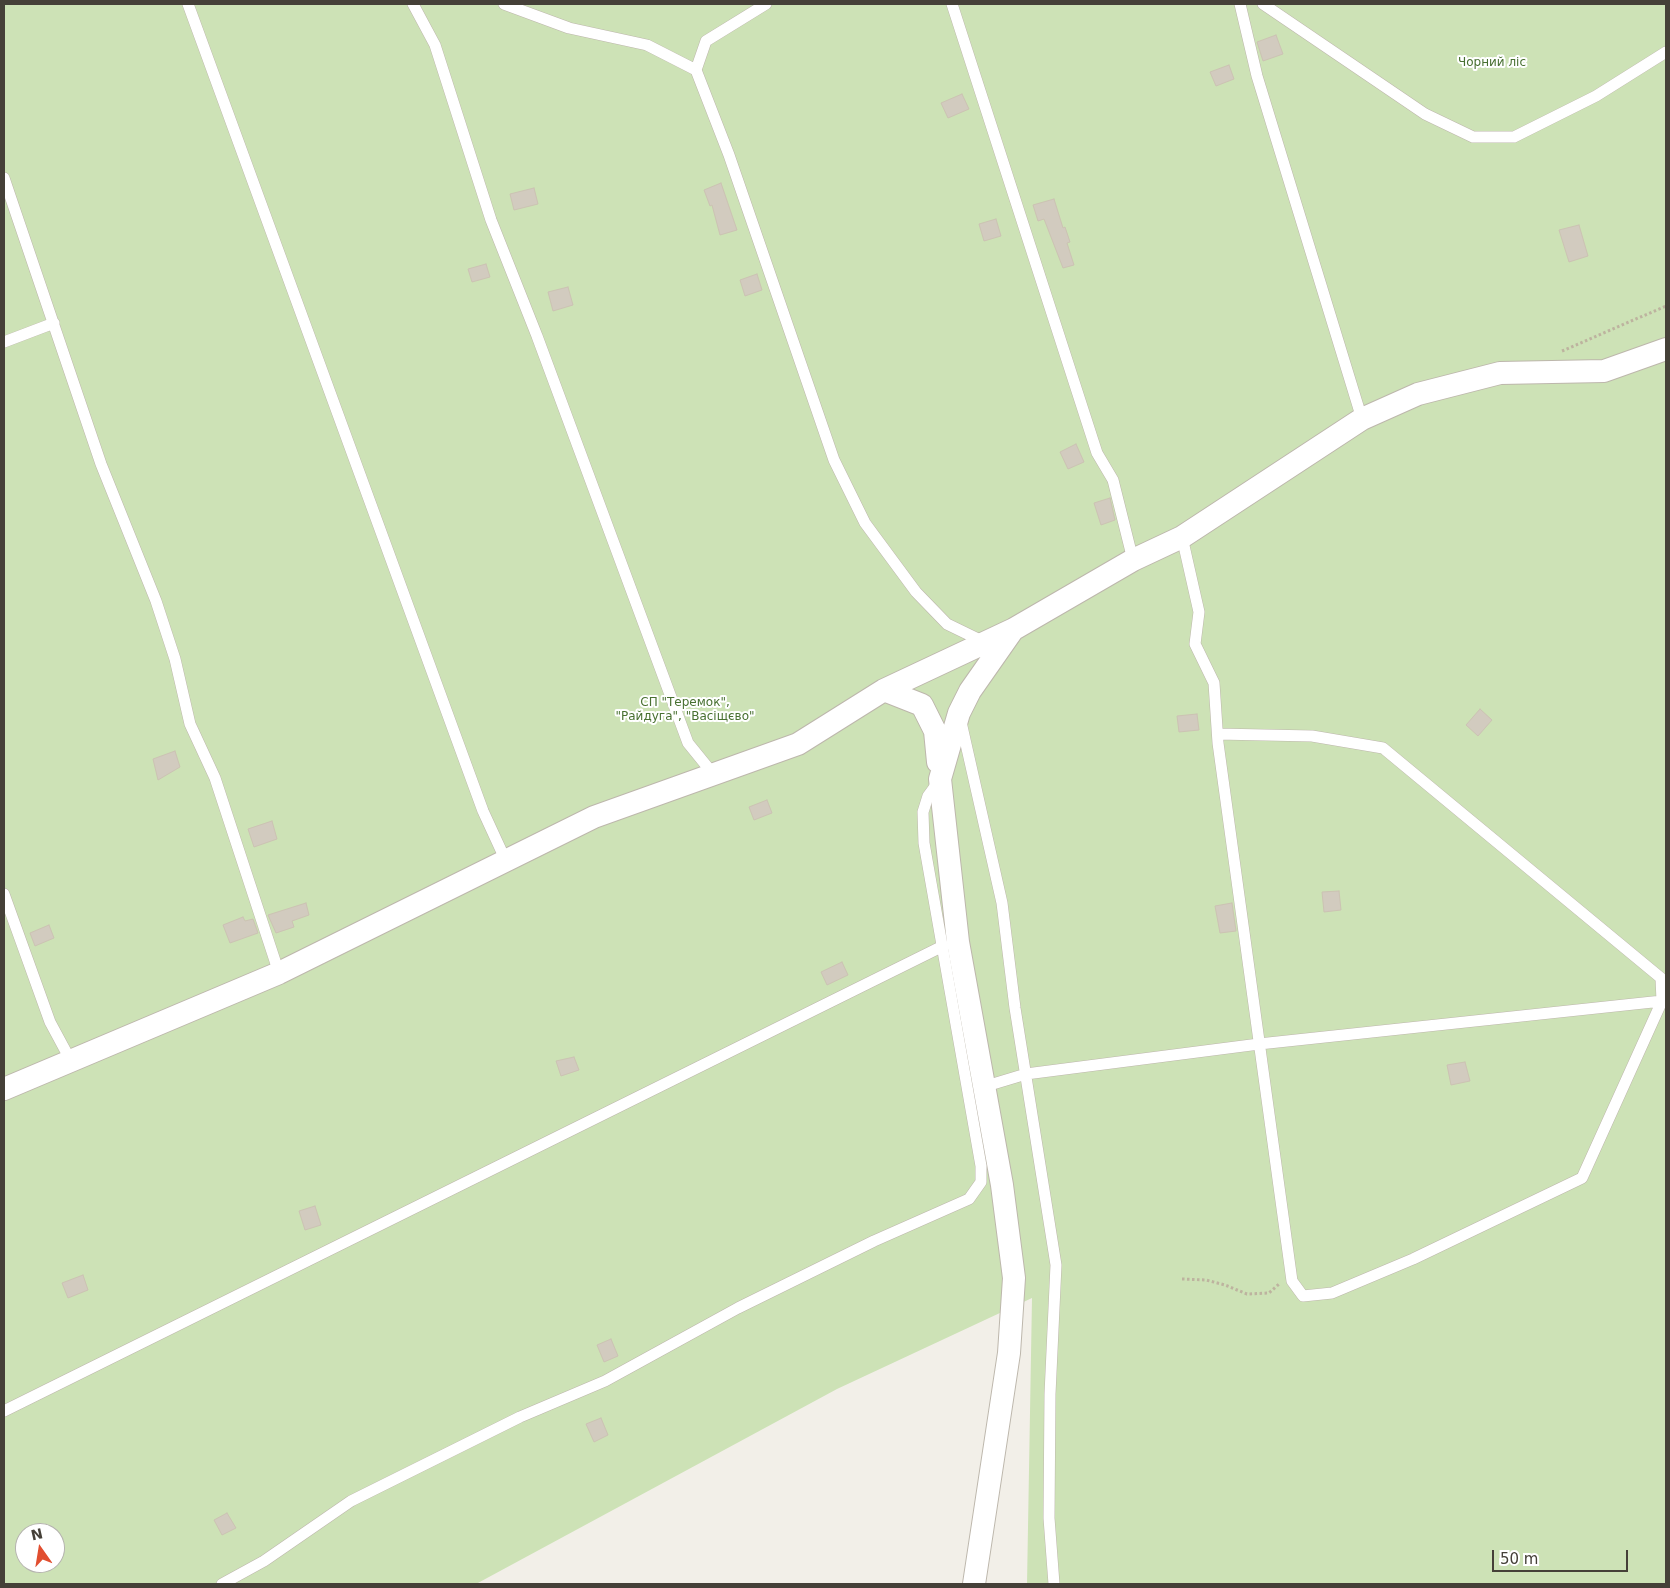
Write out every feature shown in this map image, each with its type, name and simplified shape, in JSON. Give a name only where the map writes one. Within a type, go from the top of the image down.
[{"type":"street","points":[[4,1089],[279,973],[594,817],[798,744],[884,690],[1014,629],[1133,560],[1182,536],[1362,419],[1418,394],[1500,373],[1604,371],[1666,349]]},
{"type":"street","points":[[940,778],[959,713],[970,691],[1014,629]]},
{"type":"street","points":[[884,690],[922,705],[935,731],[958,942],[1002,1185],[1014,1278],[1009,1353],[974,1584]]},
{"type":"lane","points":[[188,4],[483,811],[506,861]]},
{"type":"lane","points":[[413,4],[435,45],[491,220],[540,345],[688,743],[714,774]]},
{"type":"lane","points":[[504,4],[569,28],[647,45],[696,70]]},
{"type":"lane","points":[[766,4],[706,42],[696,70],[729,155],[834,460],[865,524],[916,592],[948,624],[985,643]]},
{"type":"lane","points":[[952,4],[1097,453],[1113,480],[1133,560]]},
{"type":"lane","points":[[1240,4],[1257,76],[1362,419]]},
{"type":"lane","points":[[1263,4],[1425,114],[1473,137],[1514,136],[1596,96],[1666,52]]},
{"type":"lane","points":[[4,178],[101,464],[156,601],[175,659],[190,724],[215,778],[279,973]]},
{"type":"lane","points":[[4,342],[54,322]]},
{"type":"lane","points":[[1182,536],[1199,612],[1195,644],[1214,683],[1218,734],[1292,1281],[1302,1296],[1332,1293],[1413,1259],[1582,1178],[1662,1001],[1661,978],[1383,748],[1312,736],[1218,734]]},
{"type":"lane","points":[[959,713],[1002,903],[1056,1265],[1050,1394],[1049,1518],[1054,1584]]},
{"type":"lane","points":[[222,1584],[264,1562],[351,1501],[520,1417],[605,1381],[738,1308],[874,1241],[969,1199],[981,1182],[981,1166],[924,843],[923,812],[928,796],[940,778]]},
{"type":"lane","points":[[4,894],[50,1022],[71,1061]]},
{"type":"lane","points":[[4,1411],[943,946]]},
{"type":"lane","points":[[983,1087],[1026,1074],[1259,1044],[1662,1001]]},
{"type":"path","points":[[1554,354],[1666,306]]},
{"type":"path","points":[[1182,1279],[1206,1280],[1226,1285],[1247,1294],[1269,1293],[1282,1281],[1290,1266]]},
{"type":"green space","name":"СП \"Теремок\", \"Райдуга\", \"Васіщєво\"","points":[[4,4],[1666,4],[1666,1584],[1027,1584],[1032,1298],[837,1389],[476,1584],[4,1584]]},
{"type":"building","points":[[1276,35],[1283,54],[1263,61],[1257,42]]},
{"type":"building","points":[[1229,65],[1234,79],[1216,86],[1210,72]]},
{"type":"building","points":[[962,94],[969,109],[948,118],[941,103]]},
{"type":"building","points":[[721,183],[737,230],[720,235],[712,205],[710,206],[704,190]]},
{"type":"building","points":[[534,188],[538,204],[514,210],[510,194]]},
{"type":"building","points":[[1054,199],[1063,228],[1065,227],[1070,242],[1067,243],[1074,265],[1063,268],[1044,219],[1038,221],[1033,205]]},
{"type":"building","points":[[996,219],[1001,236],[984,241],[979,224]]},
{"type":"building","points":[[1579,225],[1588,256],[1569,262],[1559,230]]},
{"type":"building","points":[[486,264],[490,277],[472,282],[468,269]]},
{"type":"building","points":[[757,274],[762,290],[745,296],[740,280]]},
{"type":"building","points":[[568,287],[573,305],[553,311],[548,292]]},
{"type":"building","points":[[1076,444],[1084,462],[1068,469],[1060,452]]},
{"type":"building","points":[[1110,498],[1115,520],[1101,525],[1094,503]]},
{"type":"building","points":[[1480,709],[1492,720],[1478,736],[1466,725]]},
{"type":"building","points":[[1197,714],[1199,730],[1179,732],[1177,716]]},
{"type":"building","points":[[175,751],[180,767],[158,780],[153,759]]},
{"type":"building","points":[[767,800],[772,813],[754,820],[749,807]]},
{"type":"building","points":[[272,821],[277,839],[254,847],[248,829]]},
{"type":"building","points":[[1339,891],[1341,910],[1324,912],[1322,892]]},
{"type":"building","points":[[306,903],[309,915],[292,921],[294,927],[276,933],[268,915]]},
{"type":"building","points":[[1232,903],[1236,931],[1220,933],[1215,906]]},
{"type":"building","points":[[243,917],[245,921],[253,919],[258,933],[230,943],[223,925]]},
{"type":"building","points":[[49,925],[54,938],[35,946],[30,933]]},
{"type":"building","points":[[842,962],[848,975],[827,985],[821,972]]},
{"type":"building","points":[[574,1057],[579,1070],[561,1076],[556,1061]]},
{"type":"building","points":[[1465,1062],[1470,1081],[1451,1085],[1447,1065]]},
{"type":"building","points":[[315,1206],[321,1225],[305,1230],[299,1211]]},
{"type":"building","points":[[83,1275],[88,1290],[68,1298],[62,1283]]},
{"type":"building","points":[[611,1339],[618,1356],[604,1362],[597,1345]]},
{"type":"building","points":[[601,1418],[608,1435],[594,1442],[586,1424]]},
{"type":"building","points":[[227,1513],[236,1528],[222,1535],[214,1520]]},
{"type":"park label","name":"Чорний ліс","points":[[1492,63]]}]
